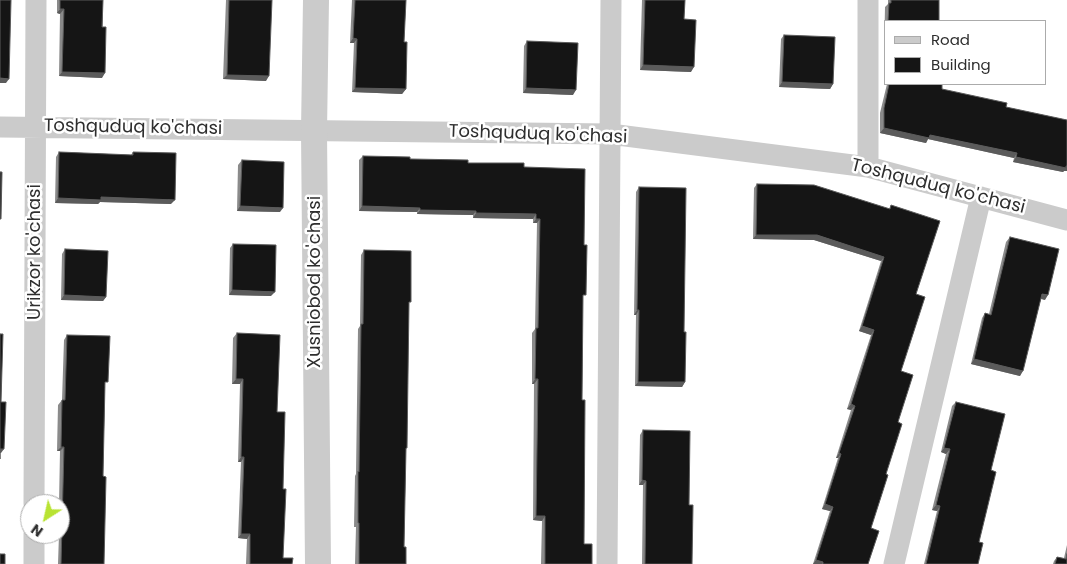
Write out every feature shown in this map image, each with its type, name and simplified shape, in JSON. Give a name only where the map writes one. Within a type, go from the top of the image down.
[{"type":"street","name":"Urikzor ko'chasi","points":[[34,494],[36,0]]},
{"type":"street","name":"Xusniobod ko'chasi","points":[[316,0],[314,131],[318,564]]},
{"type":"street","points":[[608,564],[611,0]]},
{"type":"street","points":[[868,0],[868,167]]},
{"type":"street","name":"Toshquduq ko'chasi","points":[[0,127],[610,134],[868,167],[1067,220]]},
{"type":"street","points":[[894,564],[981,197]]},
{"type":"street","points":[[34,544],[34,564]]},
{"type":"building","points":[[0,0],[11,0],[9,79],[0,78]]},
{"type":"building","points":[[60,0],[103,0],[102,27],[106,27],[105,73],[62,72],[64,9],[60,9]]},
{"type":"building","points":[[229,0],[272,0],[269,76],[227,75]]},
{"type":"building","points":[[355,0],[406,0],[404,42],[407,42],[406,89],[355,88],[357,39],[353,38]]},
{"type":"building","points":[[645,0],[685,0],[684,19],[696,20],[694,67],[643,65]]},
{"type":"building","points":[[891,0],[939,0],[939,20],[888,20],[889,3],[891,3]]},
{"type":"building","points":[[784,35],[835,37],[833,84],[782,82]]},
{"type":"building","points":[[527,41],[578,43],[576,90],[526,88]]},
{"type":"building","points":[[889,85],[942,85],[942,89],[1007,103],[1006,107],[1067,120],[1067,166],[1066,168],[1016,157],[1017,153],[930,135],[929,138],[884,128],[884,108]]},
{"type":"building","points":[[59,152],[133,155],[133,152],[176,153],[175,200],[101,197],[101,200],[58,198]]},
{"type":"building","points":[[363,156],[468,160],[468,163],[524,163],[524,167],[585,169],[584,245],[587,245],[586,295],[583,295],[582,400],[585,400],[584,544],[592,544],[592,564],[545,564],[545,516],[536,516],[538,379],[535,379],[540,219],[536,219],[536,214],[476,213],[476,211],[362,206]]},
{"type":"building","points":[[242,160],[284,162],[283,208],[240,206]]},
{"type":"building","points":[[0,172],[2,172],[1,219],[0,219]]},
{"type":"building","points":[[757,184],[814,185],[890,209],[891,205],[940,221],[916,294],[925,297],[901,371],[913,375],[898,422],[902,424],[886,474],[888,475],[871,528],[879,531],[868,564],[823,564],[823,562],[816,560],[833,507],[825,504],[841,454],[839,453],[855,406],[851,404],[874,330],[862,326],[884,257],[817,235],[756,235]]},
{"type":"building","points":[[639,187],[686,188],[685,382],[638,382]]},
{"type":"building","points":[[1010,237],[1059,249],[1048,295],[1042,294],[1023,371],[974,359],[985,313],[991,315]]},
{"type":"building","points":[[233,244],[276,245],[275,292],[232,290]]},
{"type":"building","points":[[65,249],[108,251],[106,297],[64,295]]},
{"type":"building","points":[[364,250],[411,251],[404,547],[406,547],[406,564],[359,564],[358,471]]},
{"type":"building","points":[[237,333],[280,335],[277,412],[285,412],[283,489],[286,489],[283,558],[293,558],[292,564],[250,564],[250,534],[241,534],[244,457],[241,457],[243,379],[236,379]]},
{"type":"building","points":[[0,334],[3,334],[1,402],[6,402],[4,449],[0,449]]},
{"type":"building","points":[[67,335],[110,336],[108,382],[105,382],[103,476],[106,477],[104,564],[61,564],[62,544],[70,544],[70,494],[63,494],[64,447],[61,447],[62,400],[65,400]]},
{"type":"building","points":[[956,402],[1005,414],[991,470],[996,472],[979,542],[983,543],[978,564],[926,564],[940,506],[936,505],[950,449],[944,448]]},
{"type":"building","points":[[643,430],[690,431],[689,505],[693,505],[692,564],[645,564],[646,481],[642,480]]},
{"type":"building","points":[[0,554],[5,554],[5,564],[0,564]]},
{"type":"building","points":[[1067,554],[1067,564],[1055,564],[1057,557],[1066,559]]}]
